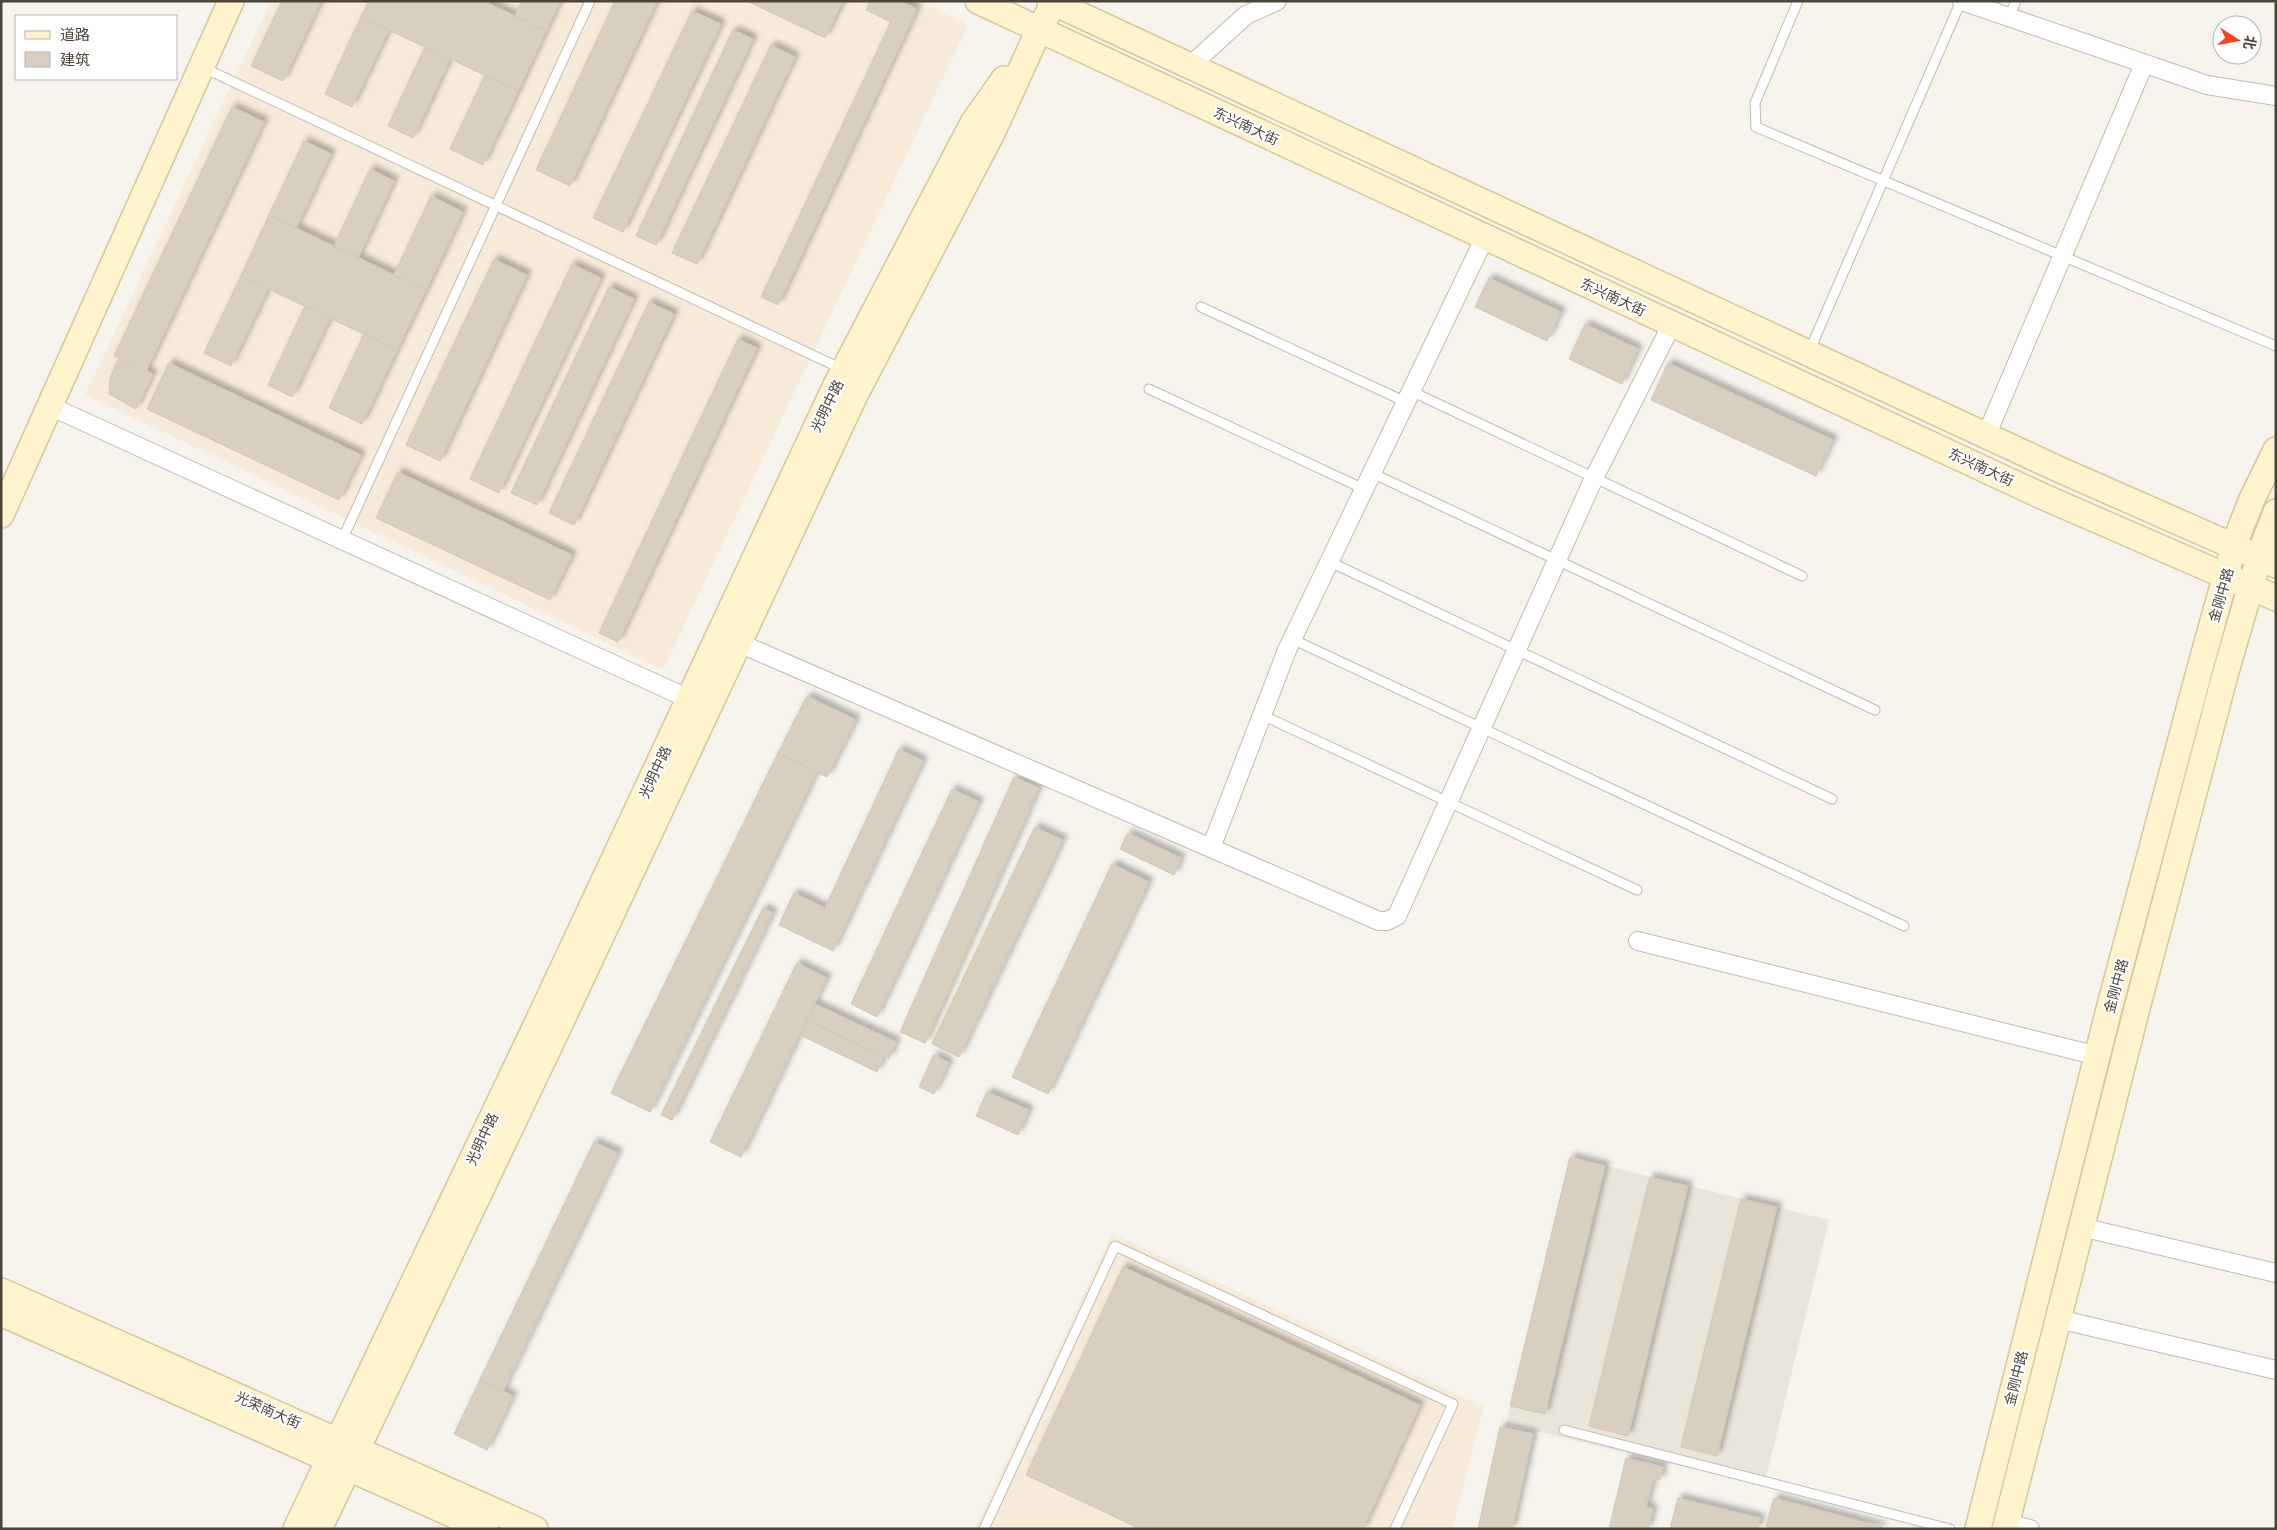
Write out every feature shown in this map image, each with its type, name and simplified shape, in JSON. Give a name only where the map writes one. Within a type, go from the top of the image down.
[{"type":"street","points":[[1,514],[231,1]]},
{"type":"street","name":"东兴南大街","points":[[978,1],[2044,497],[2276,598]]},
{"type":"street","points":[[1190,66],[1246,15],[1277,1]]},
{"type":"street","points":[[1961,1],[2013,9],[2144,64],[2207,86],[2276,96]]},
{"type":"street","points":[[1053,2],[1986,436],[2267,561]]},
{"type":"street","name":"光明中路","points":[[296,1529],[343,1454],[739,643],[855,394],[992,133],[1053,2]]},
{"type":"street","name":"光明中路","points":[[319,1529],[343,1454],[689,699],[844,370],[973,123],[1039,30]]},
{"type":"street","points":[[1986,436],[2144,64]]},
{"type":"street","points":[[1211,848],[1292,639],[1484,237]]},
{"type":"street","points":[[739,643],[1211,848],[1379,920],[1387,921],[1397,916],[1594,478],[1672,324]]},
{"type":"street","points":[[50,406],[689,699]]},
{"type":"street","name":"金刚中路","points":[[1978,1529],[2098,1056],[2234,546],[2252,499],[2276,450]]},
{"type":"street","name":"金刚中路","points":[[2006,1526],[2140,997],[2250,587],[2267,561],[2276,512]]},
{"type":"street","points":[[1638,941],[2098,1056]]},
{"type":"street","points":[[2082,1227],[2276,1273]]},
{"type":"street","name":"光荣南大街","points":[[1,1291],[343,1454],[485,1529]]},
{"type":"street","name":"光荣南大街","points":[[1,1313],[343,1454],[534,1529]]},
{"type":"street","points":[[2058,1318],[2276,1370]]},
{"type":"street","points":[[2006,1526],[2030,1529]]},
{"type":"lane","points":[[342,540],[590,1]]},
{"type":"lane","points":[[1798,1],[1755,103],[1756,127],[2276,346]]},
{"type":"lane","points":[[1808,353],[1961,1]]},
{"type":"lane","points":[[201,66],[844,370]]},
{"type":"lane","points":[[1201,306],[1594,478],[1802,576]]},
{"type":"lane","points":[[1149,389],[1556,561],[1876,710]]},
{"type":"lane","points":[[1330,562],[1832,799]]},
{"type":"lane","points":[[1292,639],[1904,926]]},
{"type":"lane","points":[[1262,715],[1637,890]]},
{"type":"lane","points":[[984,1529],[1115,1246],[1453,1404],[1396,1529]]},
{"type":"lane","points":[[1564,1430],[1950,1529]]},
{"type":"shaded area","points":[[271,1],[919,1],[968,25],[663,670],[85,395]]},
{"type":"shaded area","points":[[1570,1157],[1829,1220],[1764,1486],[1506,1424]]},
{"type":"shaded area","points":[[1112,1233],[1484,1407],[1452,1529],[975,1529]]},
{"type":"building","points":[[282,1],[321,1],[283,81],[251,66]]},
{"type":"building","points":[[369,1],[484,1],[546,31],[518,91],[361,17]]},
{"type":"building","points":[[522,1],[560,1],[546,31],[515,16]]},
{"type":"building","points":[[615,1],[657,1],[570,186],[536,170]]},
{"type":"building","points":[[747,1],[843,1],[825,38]]},
{"type":"building","points":[[870,1],[900,1],[917,9],[778,305],[761,297],[891,22],[866,10]]},
{"type":"building","points":[[692,11],[721,24],[623,232],[593,218]]},
{"type":"building","points":[[361,17],[389,30],[352,107],[325,94]]},
{"type":"building","points":[[733,30],[753,39],[656,245],[636,236]]},
{"type":"building","points":[[771,45],[795,57],[697,264],[672,253]]},
{"type":"building","points":[[425,47],[450,59],[413,138],[388,126]]},
{"type":"building","points":[[485,75],[518,91],[483,165],[450,149]]},
{"type":"building","points":[[232,107],[264,122],[146,371],[114,356]]},
{"type":"building","points":[[304,141],[331,154],[296,228],[269,215]]},
{"type":"building","points":[[370,169],[394,181],[358,258],[334,246]]},
{"type":"building","points":[[431,196],[463,212],[426,290],[394,275]]},
{"type":"building","points":[[269,215],[426,290],[397,350],[241,276]]},
{"type":"building","points":[[494,259],[527,275],[440,461],[406,445]]},
{"type":"building","points":[[572,264],[601,278],[499,493],[470,479]]},
{"type":"building","points":[[241,276],[268,289],[231,366],[204,353]]},
{"type":"building","points":[[1489,278],[1561,312],[1547,341],[1475,307]]},
{"type":"building","points":[[609,287],[634,299],[537,505],[511,493]]},
{"type":"building","points":[[649,302],[674,314],[574,525],[549,513]]},
{"type":"building","points":[[305,306],[330,318],[292,397],[268,385]]},
{"type":"building","points":[[1585,324],[1638,349],[1622,384],[1569,359]]},
{"type":"building","points":[[364,334],[397,350],[362,424],[329,408]]},
{"type":"building","points":[[738,339],[757,348],[618,642],[599,633]]},
{"type":"building","points":[[119,358],[153,374],[136,409],[109,394],[110,378]]},
{"type":"building","points":[[169,363],[361,455],[339,500],[147,409]]},
{"type":"building","points":[[1668,363],[1833,440],[1816,476],[1651,400]]},
{"type":"building","points":[[398,472],[572,555],[550,600],[376,518]]},
{"type":"building","points":[[807,696],[856,720],[827,777],[778,753]]},
{"type":"building","points":[[899,749],[923,761],[833,951],[779,925],[794,893],[825,908]]},
{"type":"building","points":[[778,753],[817,772],[650,1112],[611,1093]]},
{"type":"building","points":[[1014,777],[1039,788],[925,1043],[900,1032]]},
{"type":"building","points":[[952,789],[979,802],[877,1017],[851,1004]]},
{"type":"building","points":[[1035,827],[1063,840],[959,1057],[932,1044]]},
{"type":"building","points":[[1128,833],[1181,858],[1174,875],[1120,849]]},
{"type":"building","points":[[1112,864],[1149,882],[1048,1094],[1012,1077]]},
{"type":"building","points":[[763,908],[773,913],[672,1120],[661,1115]]},
{"type":"building","points":[[797,963],[827,978],[741,1157],[710,1142]]},
{"type":"building","points":[[815,1004],[896,1042],[889,1059],[807,1020]]},
{"type":"building","points":[[807,1020],[884,1057],[877,1072],[800,1035]]},
{"type":"building","points":[[934,1055],[949,1063],[934,1094],[919,1087]]},
{"type":"building","points":[[987,1092],[1029,1110],[1018,1135],[976,1116]]},
{"type":"building","points":[[594,1142],[618,1153],[503,1391],[480,1380]]},
{"type":"building","points":[[1570,1157],[1605,1166],[1545,1414],[1510,1406]]},
{"type":"building","points":[[1650,1177],[1688,1186],[1628,1436],[1589,1426]]},
{"type":"building","points":[[1741,1199],[1777,1207],[1717,1456],[1681,1447]]},
{"type":"building","points":[[1123,1267],[1420,1405],[1363,1529],[1140,1529],[1026,1475]]},
{"type":"building","points":[[480,1380],[513,1396],[487,1450],[454,1434]]},
{"type":"building","points":[[1500,1427],[1533,1434],[1512,1529],[1478,1529]]},
{"type":"building","points":[[1626,1458],[1663,1467],[1660,1480],[1653,1479],[1646,1507],[1653,1509],[1648,1529],[1609,1529]]},
{"type":"building","points":[[1678,1498],[1760,1518],[1758,1529],[1670,1529]]},
{"type":"building","points":[[1774,1498],[1882,1527],[1882,1529],[1775,1529],[1766,1526]]}]
